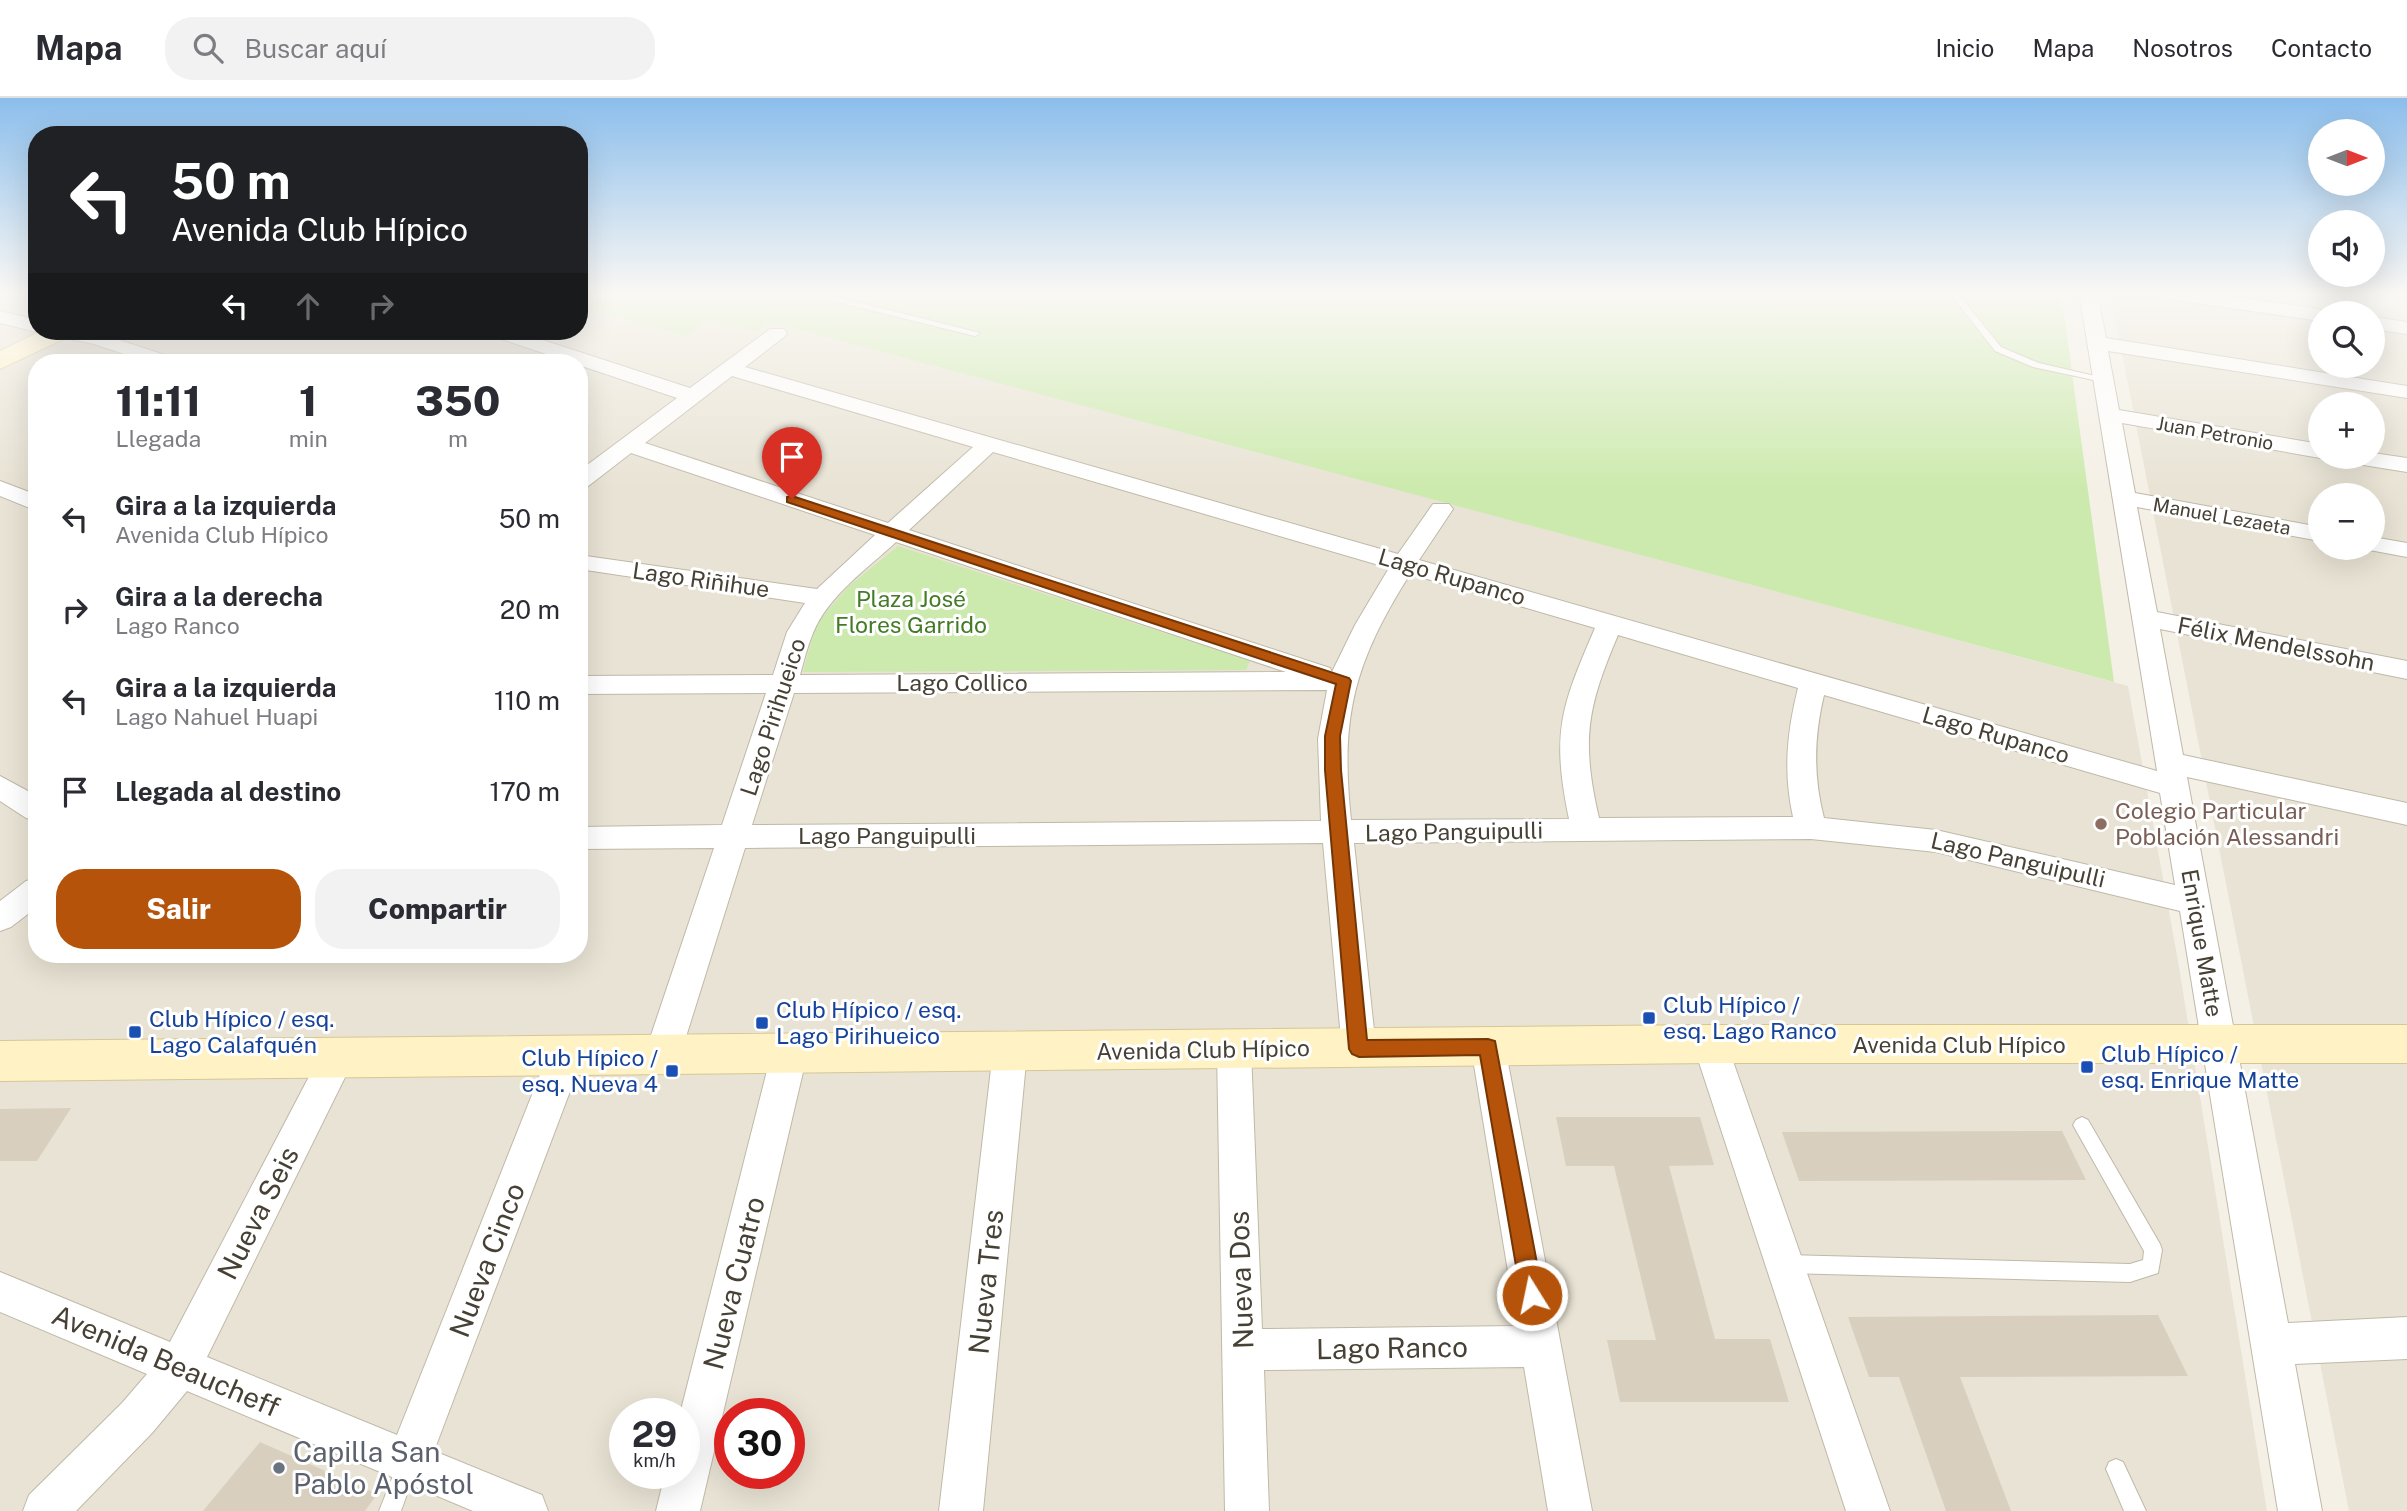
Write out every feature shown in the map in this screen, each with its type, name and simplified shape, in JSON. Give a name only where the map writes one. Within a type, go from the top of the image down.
[{"type":"main road","name":"Avenida Club Hípico","points":[[0,1061],[1710,1044],[2407,1044]]},
{"type":"street","points":[[588,475],[743,358]]},
{"type":"street","name":"Enrique Matte","points":[[2100,358],[2300,1511]]},
{"type":"street","points":[[2193,358],[2407,391]]},
{"type":"street","points":[[588,361],[693,396]]},
{"type":"street","name":"Lago Rupanco","points":[[729,369],[1813,682],[2173,775],[2407,814]]},
{"type":"street","name":"Juan Petronio","points":[[2110,415],[2308,449]]},
{"type":"street","name":"Lago Pirihueico","points":[[662,1056],[800,632],[822,598],[989,444]]},
{"type":"street","points":[[628,445],[1344,681]]},
{"type":"street","points":[[2385,461],[2407,465]]},
{"type":"street","points":[[0,488],[28,500]]},
{"type":"street","name":"Manuel Lezaeta","points":[[2124,498],[2308,532]]},
{"type":"street","points":[[1359,1049],[1338,833],[1332,736],[1344,681],[1372,619],[1441,509]]},
{"type":"street","points":[[2385,546],[2407,550]]},
{"type":"street","name":"Lago Riñihue","points":[[588,563],[822,598]]},
{"type":"street","name":"Félix Mendelssohn","points":[[2145,618],[2407,670]]},
{"type":"street","points":[[1586,830],[1575,772],[1573,724],[1610,623]]},
{"type":"street","name":"Lago Collico","points":[[588,685],[1344,681]]},
{"type":"street","points":[[1811,828],[1802,797],[1799,745],[1813,682]]},
{"type":"street","points":[[0,787],[28,804]]},
{"type":"street","name":"Lago Panguipulli","points":[[588,838],[1811,828],[1936,841],[2195,902]]},
{"type":"street","points":[[0,918],[28,897]]},
{"type":"street","points":[[1710,1044],[1868,1511]]},
{"type":"street","points":[[1488,1047],[1570,1511]]},
{"type":"street","name":"Nueva Dos","points":[[1234,1050],[1247,1511]]},
{"type":"street","name":"Nueva Tres","points":[[961,1511],[1010,1052]]},
{"type":"street","name":"Nueva Cuatro","points":[[678,1511],[789,1055]]},
{"type":"street","name":"Nueva Cinco","points":[[408,1462],[565,1057]]},
{"type":"street","name":"Nueva Seis","points":[[45,1511],[137,1418],[180,1367],[335,1059]]},
{"type":"street","name":"Avenida Beaucheff","points":[[0,1292],[526,1511]]},
{"type":"street","points":[[2271,1344],[2407,1338]]},
{"type":"street","name":"Lago Ranco","points":[[1243,1350],[1541,1346]]},
{"type":"lane","points":[[2015,358],[2104,379]]},
{"type":"lane","points":[[1785,1264],[2130,1273],[2151,1266],[2153,1250],[2082,1125]]},
{"type":"lane","points":[[390,1511],[408,1462]]},
{"type":"lane","points":[[2116,1469],[2135,1511]]},
{"type":"shaded area","points":[[0,358],[28,358],[28,963],[588,963],[588,358],[908,358],[2128,686],[2178,961],[2267,1511],[0,1511]]},
{"type":"shaded area","points":[[2123,358],[2308,358],[2308,378],[2385,378],[2385,358],[2407,358],[2407,1511],[2349,1511]]},
{"type":"green space","points":[[905,358],[2070,358],[2114,682]]},
{"type":"green space","name":"Plaza José Flores Garrido","points":[[898,546],[1250,661],[1246,670],[803,672],[816,624],[848,587]]},
{"type":"building","points":[[71,1108],[37,1161],[0,1161],[0,1109]]},
{"type":"building","points":[[1556,1117],[1700,1117],[1714,1165],[1669,1166],[1715,1339],[1770,1339],[1789,1402],[1620,1402],[1607,1340],[1656,1340],[1614,1166],[1566,1166]]},
{"type":"building","points":[[2062,1131],[2086,1180],[1799,1181],[1782,1132]]},
{"type":"building","points":[[2158,1315],[2188,1376],[1960,1377],[2011,1511],[1946,1511],[1899,1377],[1869,1377],[1848,1317]]},
{"type":"building","name":"Capilla San Pablo Apóstol","points":[[260,1442],[377,1494],[365,1511],[203,1511]]},
{"type":"place","name":"Colegio Particular Población Alessandri","points":[[2101,824]]},
{"type":"place","name":"Club Hípico / esq. Lago Ranco","points":[[1649,1018]]},
{"type":"place","name":"Club Hípico / esq. Lago Pirihueico","points":[[762,1023]]},
{"type":"place","name":"Club Hípico / esq. Lago Calafquén","points":[[135,1032]]},
{"type":"place","name":"Club Hípico / esq. Enrique Matte","points":[[2087,1067]]},
{"type":"place","name":"Club Hípico / esq. Nueva 4","points":[[672,1071]]},
{"type":"place","name":"Capilla San Pablo Apóstol","points":[[279,1468]]},
{"type":"route","points":[[792,499],[1344,681],[1332,736],[1333,770],[1359,1049],[1488,1047],[1532,1295]]}]
